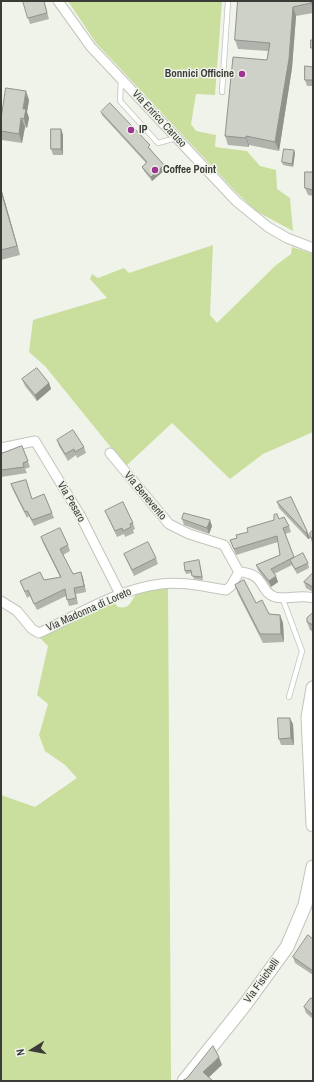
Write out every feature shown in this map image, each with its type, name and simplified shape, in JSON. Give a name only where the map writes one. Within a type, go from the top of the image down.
[{"type":"main road","points":[[313,688],[308,717],[312,776],[313,825]]},
{"type":"main road","name":"Via Fisichelli","points":[[184,1081],[244,1006],[287,947],[305,905],[313,867]]},
{"type":"street","name":"Via Enrico Caruso","points":[[58,1],[91,47],[252,216],[287,238],[313,248]]},
{"type":"street","name":"Via Pesaro","points":[[1,448],[35,441],[80,515],[120,594]]},
{"type":"street","name":"Via Benevento","points":[[110,454],[169,524],[189,534],[224,546],[239,572]]},
{"type":"street","name":"Via Madonna di Loreto","points":[[1,601],[17,611],[32,629],[39,633],[120,594],[161,584],[174,583],[226,590],[239,572]]},
{"type":"street","points":[[239,572],[248,572],[256,576],[270,594],[276,597],[313,598]]},
{"type":"lane","points":[[222,92],[228,1]]},
{"type":"lane","points":[[121,79],[120,101],[158,143],[177,138]]},
{"type":"lane","points":[[282,597],[302,651],[289,697]]},
{"type":"green space","points":[[68,1],[222,1],[215,95],[196,94],[191,124],[196,131],[216,135],[215,147],[247,151],[260,166],[276,170],[277,189],[290,198],[293,231],[256,211],[235,191],[96,43]]},
{"type":"green space","points":[[213,245],[210,315],[217,323],[275,266],[291,254],[292,247],[313,254],[313,432],[263,454],[230,479],[172,423],[126,466],[45,366],[29,352],[33,320],[107,298],[90,279],[92,274],[98,278],[124,268],[129,273]]},
{"type":"green space","points":[[168,585],[171,1081],[1,1081],[1,795],[35,807],[77,778],[65,765],[45,751],[39,735],[48,704],[37,695],[48,646],[40,638],[114,602],[118,607],[126,607],[131,603],[139,591]]},
{"type":"building","points":[[23,1],[44,1],[47,13],[28,18]]},
{"type":"building","points":[[238,1],[311,1],[311,3],[293,7],[289,59],[275,142],[246,136],[246,138],[225,136],[233,57],[267,60],[270,43],[235,40]]},
{"type":"building","points":[[311,40],[313,40],[313,48],[311,48]]},
{"type":"building","points":[[305,66],[313,67],[313,80],[305,80]]},
{"type":"building","points":[[6,88],[26,91],[23,109],[26,109],[24,119],[21,118],[19,134],[1,131],[1,119]]},
{"type":"building","points":[[110,103],[150,145],[148,147],[164,165],[151,177],[142,167],[147,162],[101,112]]},
{"type":"building","points":[[51,129],[61,129],[61,149],[51,149]]},
{"type":"building","points":[[284,149],[294,150],[292,164],[282,162]]},
{"type":"building","points":[[305,172],[313,172],[313,190],[305,188]]},
{"type":"building","points":[[1,191],[17,246],[1,250]]},
{"type":"building","points":[[37,368],[49,383],[35,395],[22,379]]},
{"type":"building","points":[[73,430],[84,447],[75,452],[74,449],[65,454],[57,440]]},
{"type":"building","points":[[22,446],[28,461],[23,463],[24,467],[1,470],[1,454]]},
{"type":"building","points":[[26,480],[32,499],[44,494],[52,513],[32,520],[27,511],[25,512],[11,484]]},
{"type":"building","points":[[291,497],[307,531],[306,533],[277,502]]},
{"type":"building","points":[[123,502],[133,523],[130,524],[131,527],[123,531],[122,528],[115,531],[105,511]]},
{"type":"building","points":[[184,513],[210,520],[207,528],[182,519]]},
{"type":"building","points":[[277,514],[279,519],[284,517],[289,526],[283,528],[294,557],[271,569],[276,576],[269,581],[256,565],[280,555],[277,536],[234,549],[230,540],[237,538],[236,535],[248,532],[247,528],[274,520],[274,515]]},
{"type":"building","points":[[60,528],[68,545],[60,549],[73,574],[81,572],[84,586],[74,588],[76,598],[67,600],[65,589],[34,604],[28,590],[25,592],[20,581],[40,572],[44,580],[61,577],[41,537]]},
{"type":"building","points":[[313,530],[313,540],[310,533]]},
{"type":"building","points":[[148,542],[156,558],[132,570],[124,554]]},
{"type":"building","points":[[303,553],[308,563],[295,569],[290,560]]},
{"type":"building","points":[[199,560],[202,577],[192,576],[191,570],[185,571],[184,563]]},
{"type":"building","points":[[313,573],[313,587],[304,582]]},
{"type":"building","points":[[244,580],[256,603],[262,600],[269,614],[280,615],[281,634],[260,634],[235,585]]},
{"type":"building","points":[[313,613],[313,625],[307,622],[307,618]]},
{"type":"building","points":[[278,718],[290,718],[291,738],[279,739]]},
{"type":"building","points":[[308,935],[313,939],[313,971],[293,957]]},
{"type":"building","points":[[311,998],[313,1000],[313,1015],[304,1007]]},
{"type":"building","points":[[213,1046],[219,1057],[203,1072],[213,1081],[182,1081],[187,1078]]},
{"type":"place","name":"Bonnici Officine","points":[[242,74]]},
{"type":"place","name":"IP","points":[[131,130]]},
{"type":"place","name":"Coffee Point","points":[[155,170]]}]
